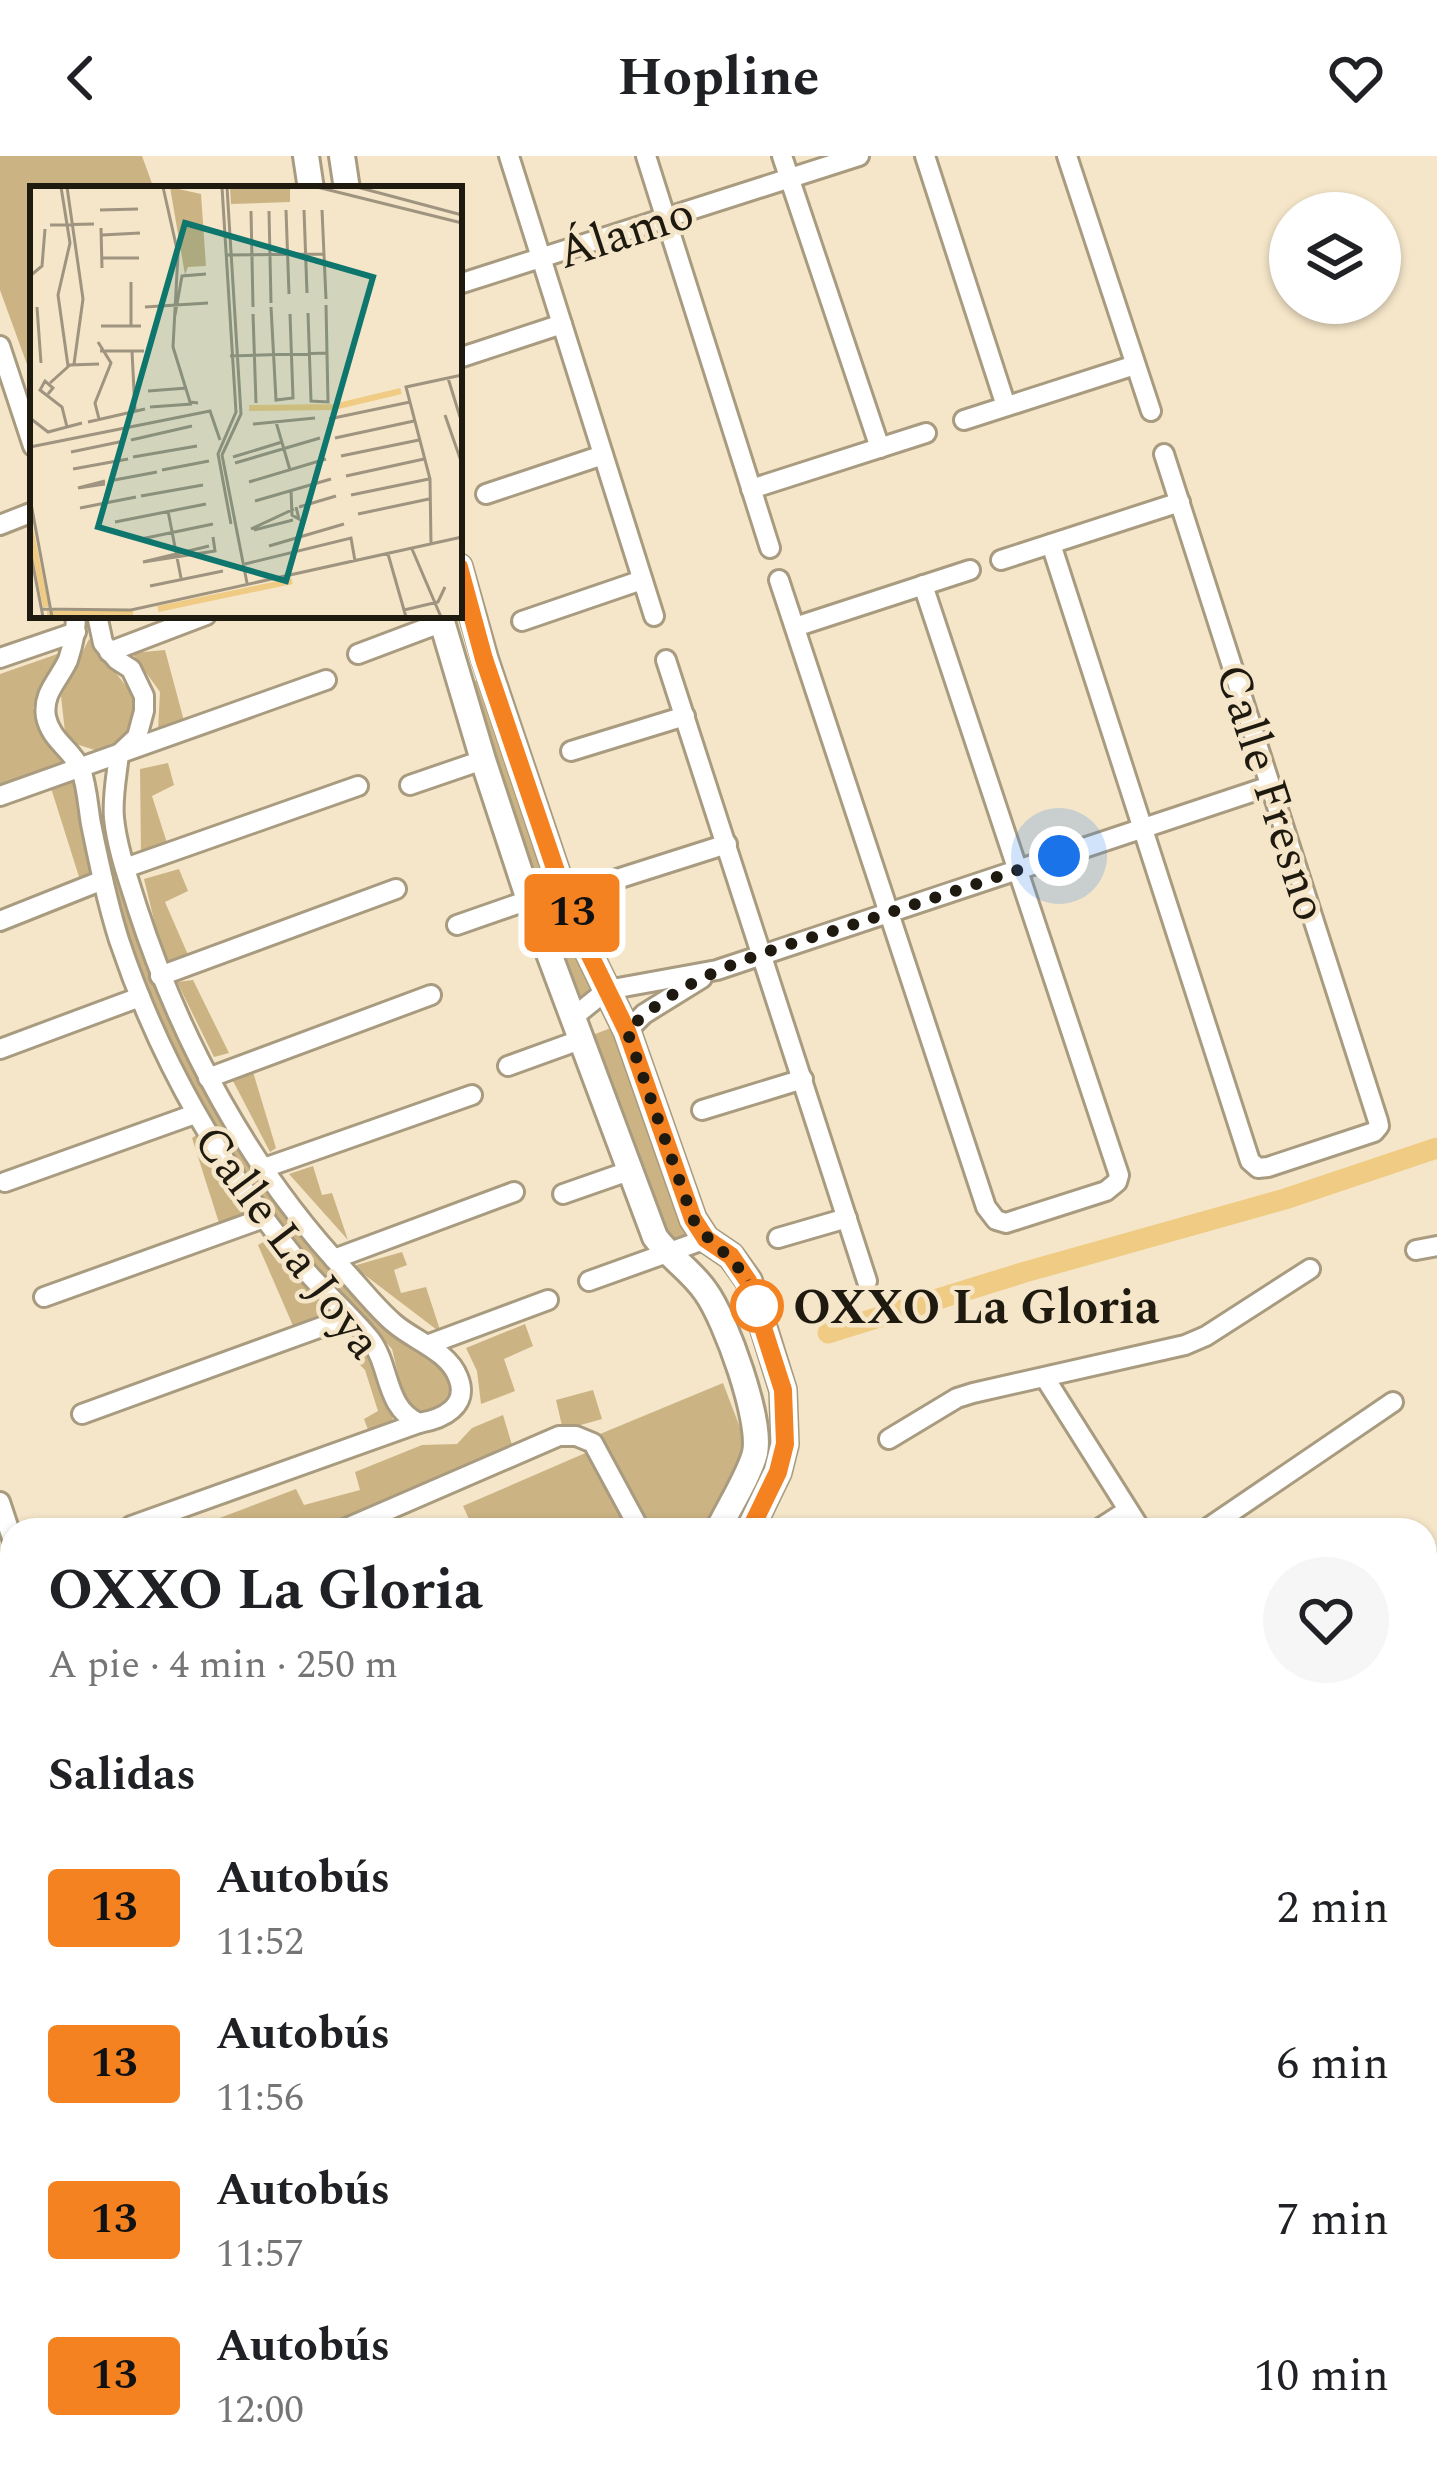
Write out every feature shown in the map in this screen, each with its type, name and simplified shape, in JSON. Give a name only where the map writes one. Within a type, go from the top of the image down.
[{"type":"street","points":[[306,156],[311,186]]},
{"type":"street","points":[[341,156],[346,186]]},
{"type":"street","points":[[509,156],[654,616]]},
{"type":"street","points":[[646,156],[770,548]]},
{"type":"street","points":[[782,156],[880,448]]},
{"type":"street","name":"Álamo","points":[[462,283],[859,156]]},
{"type":"street","points":[[925,156],[1006,406]]},
{"type":"street","points":[[1067,156],[1150,411]]},
{"type":"street","points":[[462,357],[562,324]]},
{"type":"street","points":[[0,346],[8,391],[30,439]]},
{"type":"street","points":[[964,420],[1135,364]]},
{"type":"street","points":[[752,489],[926,433]]},
{"type":"street","name":"Calle Fresno","points":[[1143,829],[1250,1161],[1258,1168],[1268,1167],[1377,1129],[1164,454]]},
{"type":"street","points":[[486,494],[603,455]]},
{"type":"street","points":[[1001,560],[1180,502]]},
{"type":"street","points":[[0,525],[30,513]]},
{"type":"street","points":[[1051,544],[1143,829]]},
{"type":"street","points":[[795,627],[970,570]]},
{"type":"street","points":[[462,578],[484,659],[560,883],[627,1031],[693,1219],[706,1239],[731,1256],[748,1281],[783,1390],[785,1444],[778,1472],[756,1518]]},
{"type":"street","points":[[523,621],[642,580]]},
{"type":"street","points":[[779,580],[986,1207],[996,1220],[1006,1223],[1106,1191],[1119,1175],[923,585]]},
{"type":"street","name":"Calle La Joya","points":[[76,624],[67,662],[49,688],[45,712],[51,734],[80,767],[118,938],[166,1059],[195,1114],[264,1219],[372,1341],[394,1402],[418,1423],[439,1420],[451,1412],[460,1395],[460,1379],[449,1362],[393,1323],[334,1259],[264,1168],[208,1078],[160,976],[125,868],[114,814],[119,754],[137,737],[144,696],[131,669],[109,652],[98,618]]},
{"type":"street","points":[[109,652],[198,618]]},
{"type":"street","points":[[358,654],[441,619],[529,900],[655,1237],[709,1295],[746,1386],[755,1453],[724,1518]]},
{"type":"street","points":[[0,658],[76,624]]},
{"type":"street","points":[[456,668],[484,659]]},
{"type":"street","points":[[666,661],[867,1281]]},
{"type":"street","points":[[0,796],[326,680]]},
{"type":"street","points":[[571,751],[685,716]]},
{"type":"street","points":[[410,785],[483,760]]},
{"type":"street","points":[[125,868],[358,786]]},
{"type":"street","points":[[508,1066],[576,1029],[607,990],[717,970],[1270,786]]},
{"type":"street","points":[[90,819],[114,814]]},
{"type":"street","points":[[617,879],[727,844]]},
{"type":"street","points":[[0,921],[103,880]]},
{"type":"street","points":[[160,976],[396,889]]},
{"type":"street","points":[[457,925],[529,900]]},
{"type":"street","points":[[627,1031],[662,1001],[717,970]]},
{"type":"street","points":[[208,1078],[431,994]]},
{"type":"street","points":[[0,1049],[140,997]]},
{"type":"street","points":[[702,1110],[802,1079]]},
{"type":"street","points":[[264,1168],[472,1095]]},
{"type":"street","points":[[5,1182],[195,1114]]},
{"type":"street","points":[[214,1145],[238,1130]]},
{"type":"street","points":[[563,1194],[629,1171]]},
{"type":"street","points":[[334,1259],[514,1192]]},
{"type":"street","points":[[778,1238],[847,1218]]},
{"type":"street","points":[[44,1297],[264,1219]]},
{"type":"street","points":[[589,1281],[706,1239]]},
{"type":"street","points":[[1416,1250],[1437,1246]]},
{"type":"street","points":[[889,1439],[957,1398],[1185,1346],[1310,1270]]},
{"type":"street","points":[[427,1345],[548,1300]]},
{"type":"street","points":[[82,1414],[349,1318]]},
{"type":"street","points":[[1045,1378],[1134,1518]]},
{"type":"street","points":[[1223,1518],[1393,1402]]},
{"type":"street","points":[[153,1518],[418,1423]]},
{"type":"street","points":[[370,1518],[559,1436],[593,1443],[634,1518]]},
{"type":"street","points":[[1116,1518],[1128,1510]]},
{"type":"shaded area","points":[[0,156],[142,156],[153,186],[30,186],[30,373],[0,290]]},
{"type":"shaded area","points":[[89,639],[138,701],[133,732],[98,751],[66,741],[61,696]]},
{"type":"shaded area","points":[[165,650],[184,721],[158,730],[160,692],[132,653]]},
{"type":"shaded area","points":[[66,651],[33,708],[69,763],[0,787],[0,674]]},
{"type":"shaded area","points":[[485,678],[599,989],[577,1001],[536,896],[467,683]]},
{"type":"shaded area","points":[[168,763],[174,785],[152,796],[168,846],[141,855],[140,769]]},
{"type":"shaded area","points":[[76,776],[96,875],[80,880],[51,788]]},
{"type":"shaded area","points":[[111,827],[142,952],[193,1066],[230,1127],[215,1138],[178,1073],[128,954],[98,829]]},
{"type":"shaded area","points":[[179,869],[188,891],[165,902],[189,957],[165,965],[144,879]]},
{"type":"shaded area","points":[[193,980],[229,1053],[214,1057],[177,982]]},
{"type":"shaded area","points":[[616,1026],[694,1234],[668,1245],[590,1036]]},
{"type":"shaded area","points":[[253,1072],[276,1148],[270,1152],[232,1079]]},
{"type":"shaded area","points":[[200,1133],[251,1214],[220,1226],[192,1138]]},
{"type":"shaded area","points":[[234,1142],[319,1257],[452,1377],[455,1395],[444,1410],[423,1415],[405,1403],[392,1349],[313,1263],[225,1149]]},
{"type":"shaded area","points":[[313,1166],[322,1195],[332,1193],[348,1240],[289,1174]]},
{"type":"shaded area","points":[[272,1237],[341,1314],[294,1328],[258,1245]]},
{"type":"shaded area","points":[[402,1252],[407,1265],[394,1270],[401,1293],[426,1287],[441,1333],[353,1266]]},
{"type":"shaded area","points":[[525,1324],[533,1346],[504,1359],[515,1391],[481,1404],[477,1371],[466,1348]]},
{"type":"shaded area","points":[[360,1342],[382,1385],[395,1426],[370,1435],[364,1419],[378,1411],[365,1370],[343,1348]]},
{"type":"shaded area","points":[[723,1383],[747,1446],[713,1518],[643,1518],[600,1434]]},
{"type":"shaded area","points":[[593,1390],[602,1419],[563,1430],[556,1400]]},
{"type":"shaded area","points":[[503,1415],[512,1445],[363,1518],[220,1518],[296,1489],[304,1505],[360,1490],[355,1472],[422,1445],[457,1444],[472,1428]]},
{"type":"shaded area","points":[[590,1451],[624,1518],[468,1518],[463,1506]]},
{"type":"waterway","points":[[828,1333],[1285,1199],[1437,1148]]},
{"type":"bus line","name":"13","points":[[462,578],[484,659],[560,883],[627,1031],[693,1219],[706,1239],[731,1256],[755,1299],[786,1412],[778,1472],[756,1518]]},
{"type":"place","name":"OXXO La Gloria","points":[[757,1306]]},
{"type":"route","points":[[757,1306],[731,1256],[706,1239],[693,1219],[627,1031],[662,1001],[717,970],[1059,856]]}]
